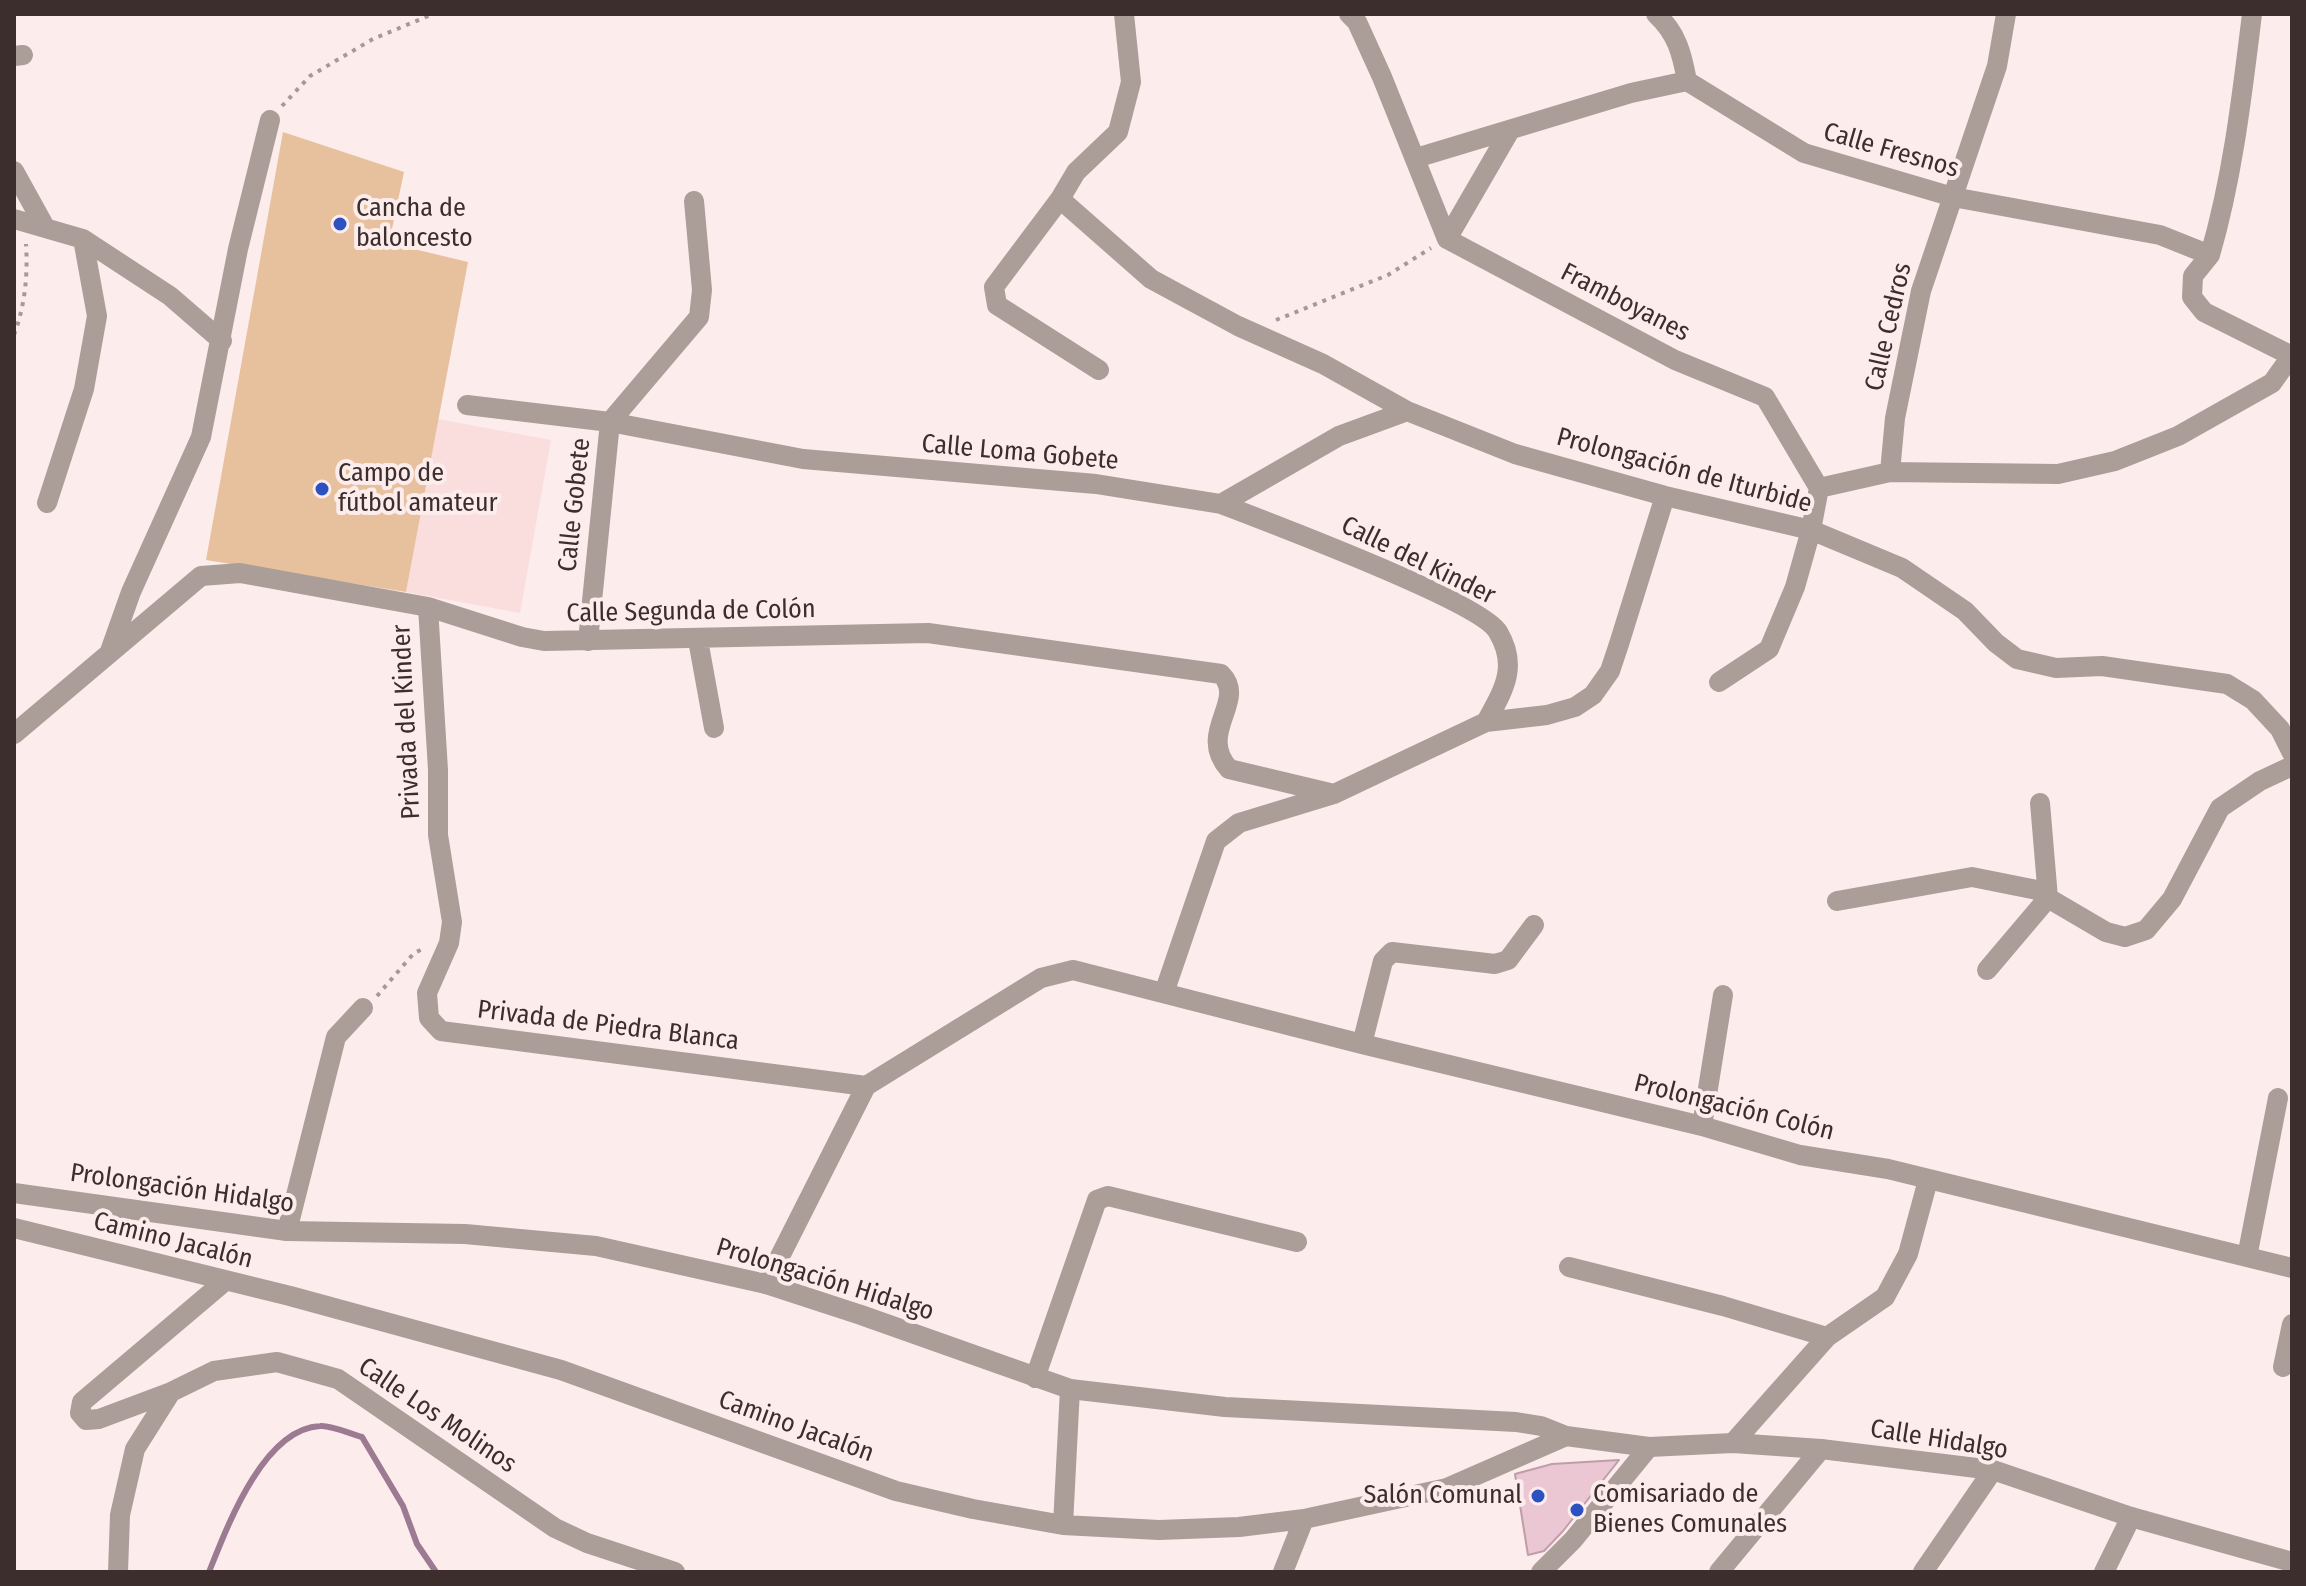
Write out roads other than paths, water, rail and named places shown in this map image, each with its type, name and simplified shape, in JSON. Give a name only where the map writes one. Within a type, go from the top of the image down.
[{"type":"street","points":[[1099,370],[997,305],[994,287],[1060,199],[1076,172],[1118,132],[1131,82],[1124,14]]},
{"type":"street","points":[[1416,158],[1631,93],[1687,81],[1671,27],[1656,14]]},
{"type":"street","name":"Calle Cedros","points":[[1890,472],[1895,418],[1921,291],[1997,66],[2006,14]]},
{"type":"street","points":[[1719,682],[1769,649],[1795,587],[1819,488],[1890,472],[2058,474],[2115,461],[2178,436],[2272,383],[2292,356],[2204,312],[2192,297],[2193,276],[2210,255],[2224,208],[2252,14]]},
{"type":"street","points":[[1355,17],[1447,239]]},
{"type":"street","name":"Calle Fresnos","points":[[1687,81],[1804,153],[1953,197],[2160,235],[2210,255]]},
{"type":"street","points":[[107,657],[131,592],[201,437],[238,249],[270,120]]},
{"type":"street","points":[[1447,239],[1509,132]]},
{"type":"street","points":[[14,171],[28,222],[83,239],[170,296],[222,341]]},
{"type":"street","name":"Prolongación de Iturbide","points":[[1060,199],[1151,279],[1238,326],[1323,364],[1407,411],[1515,454],[1665,496],[1811,530],[1902,568],[1965,611],[1996,643],[2017,659],[2056,668],[2102,666],[2227,684],[2253,700],[2280,729],[2292,753]]},
{"type":"street","points":[[467,405],[610,422],[699,317],[702,290],[694,201]]},
{"type":"street","points":[[47,503],[84,389],[97,316],[83,239]]},
{"type":"street","name":"Framboyanes","points":[[1447,239],[1675,360],[1765,397],[1819,488]]},
{"type":"street","points":[[1221,504],[1339,436],[1407,411]]},
{"type":"street","name":"Calle Loma Gobete","points":[[610,422],[803,459],[1096,484],[1221,504]]},
{"type":"street","name":"Calle Gobete","points":[[588,641],[610,422]]},
{"type":"street","points":[[1164,993],[1216,841],[1239,823],[1334,794],[1486,722],[1547,715],[1575,707],[1593,695],[1615,658],[1665,496]]},
{"type":"street","name":"Calle del Kinder","points":[[1221,504],[1365,562],[1459,605],[1497,629],[1509,657],[1507,685],[1486,722]]},
{"type":"street","name":"Calle Segunda de Colón","points":[[14,734],[201,576],[240,573],[428,607],[544,641],[928,633],[1221,674],[1229,682],[1230,693],[1216,740],[1219,758],[1229,769],[1334,794]]},
{"type":"street","name":"Privada del Kinder","points":[[428,607],[438,770],[438,835],[452,922],[449,943]]},
{"type":"street","points":[[698,640],[714,728]]},
{"type":"street","points":[[1837,901],[1972,877],[2037,890],[2106,932],[2125,937],[2146,930],[2172,899],[2220,808],[2260,781],[2292,766]]},
{"type":"street","points":[[1987,970],[2048,898],[2040,803]]},
{"type":"street","points":[[1362,1044],[1383,961],[1392,952],[1495,964],[1508,960],[1534,925]]},
{"type":"street","name":"Privada de Piedra Blanca","points":[[449,943],[427,993],[429,1018],[441,1031],[866,1086]]},
{"type":"street","name":"Prolongación Colón","points":[[866,1086],[1041,978],[1073,970],[1702,1126],[1800,1155],[1888,1169],[2292,1268]]},
{"type":"street","points":[[1702,1126],[1723,995]]},
{"type":"street","points":[[287,1231],[336,1037],[363,1008]]},
{"type":"street","points":[[766,1284],[866,1086]]},
{"type":"street","points":[[2247,1257],[2278,1098]]},
{"type":"street","points":[[1733,1443],[1827,1337],[1885,1297],[1908,1254],[1928,1180]]},
{"type":"street","name":"Prolongación Hidalgo","points":[[14,1193],[287,1231],[465,1234],[596,1246],[766,1284],[875,1319],[1070,1389],[1225,1407],[1516,1422],[1541,1426],[1566,1436]]},
{"type":"street","points":[[1035,1378],[1097,1200],[1108,1196],[1297,1242]]},
{"type":"street","name":"Camino Jacalón","points":[[14,1228],[561,1370],[896,1491],[1063,1525],[1159,1530],[1239,1527],[1304,1519],[1447,1488],[1566,1436]]},
{"type":"street","points":[[1569,1267],[1723,1306],[1827,1337]]},
{"type":"street","name":"Calle Los Molinos","points":[[225,1281],[82,1402],[80,1413],[86,1420],[99,1419],[171,1392],[214,1371],[277,1362],[338,1379],[555,1528],[587,1543],[675,1572]]},
{"type":"street","points":[[2283,1367],[2292,1324]]},
{"type":"street","points":[[1063,1525],[1070,1389]]},
{"type":"street","points":[[118,1572],[120,1515],[135,1449],[171,1392]]},
{"type":"street","name":"Calle Hidalgo","points":[[1566,1436],[1649,1447],[1733,1443],[1821,1449],[1993,1470],[2131,1517],[2292,1562]]},
{"type":"street","points":[[1541,1572],[1573,1540],[1649,1447]]},
{"type":"street","points":[[1719,1572],[1821,1449]]},
{"type":"street","points":[[1923,1572],[1993,1470]]},
{"type":"street","points":[[2104,1572],[2131,1517]]},
{"type":"street","points":[[1283,1572],[1304,1519]]},
{"type":"waterway","points":[[209,1572],[237,1507],[265,1462],[281,1444],[300,1431],[320,1426],[362,1437],[403,1506],[417,1544],[436,1572]]},
{"type":"place","name":"Cancha de baloncesto","points":[[340,224]]},
{"type":"place","name":"Campo de fútbol amateur","points":[[322,489]]},
{"type":"place","name":"Salón Comunal","points":[[1538,1496]]},
{"type":"place","name":"Comisariado de Bienes Comunales","points":[[1577,1510]]}]
